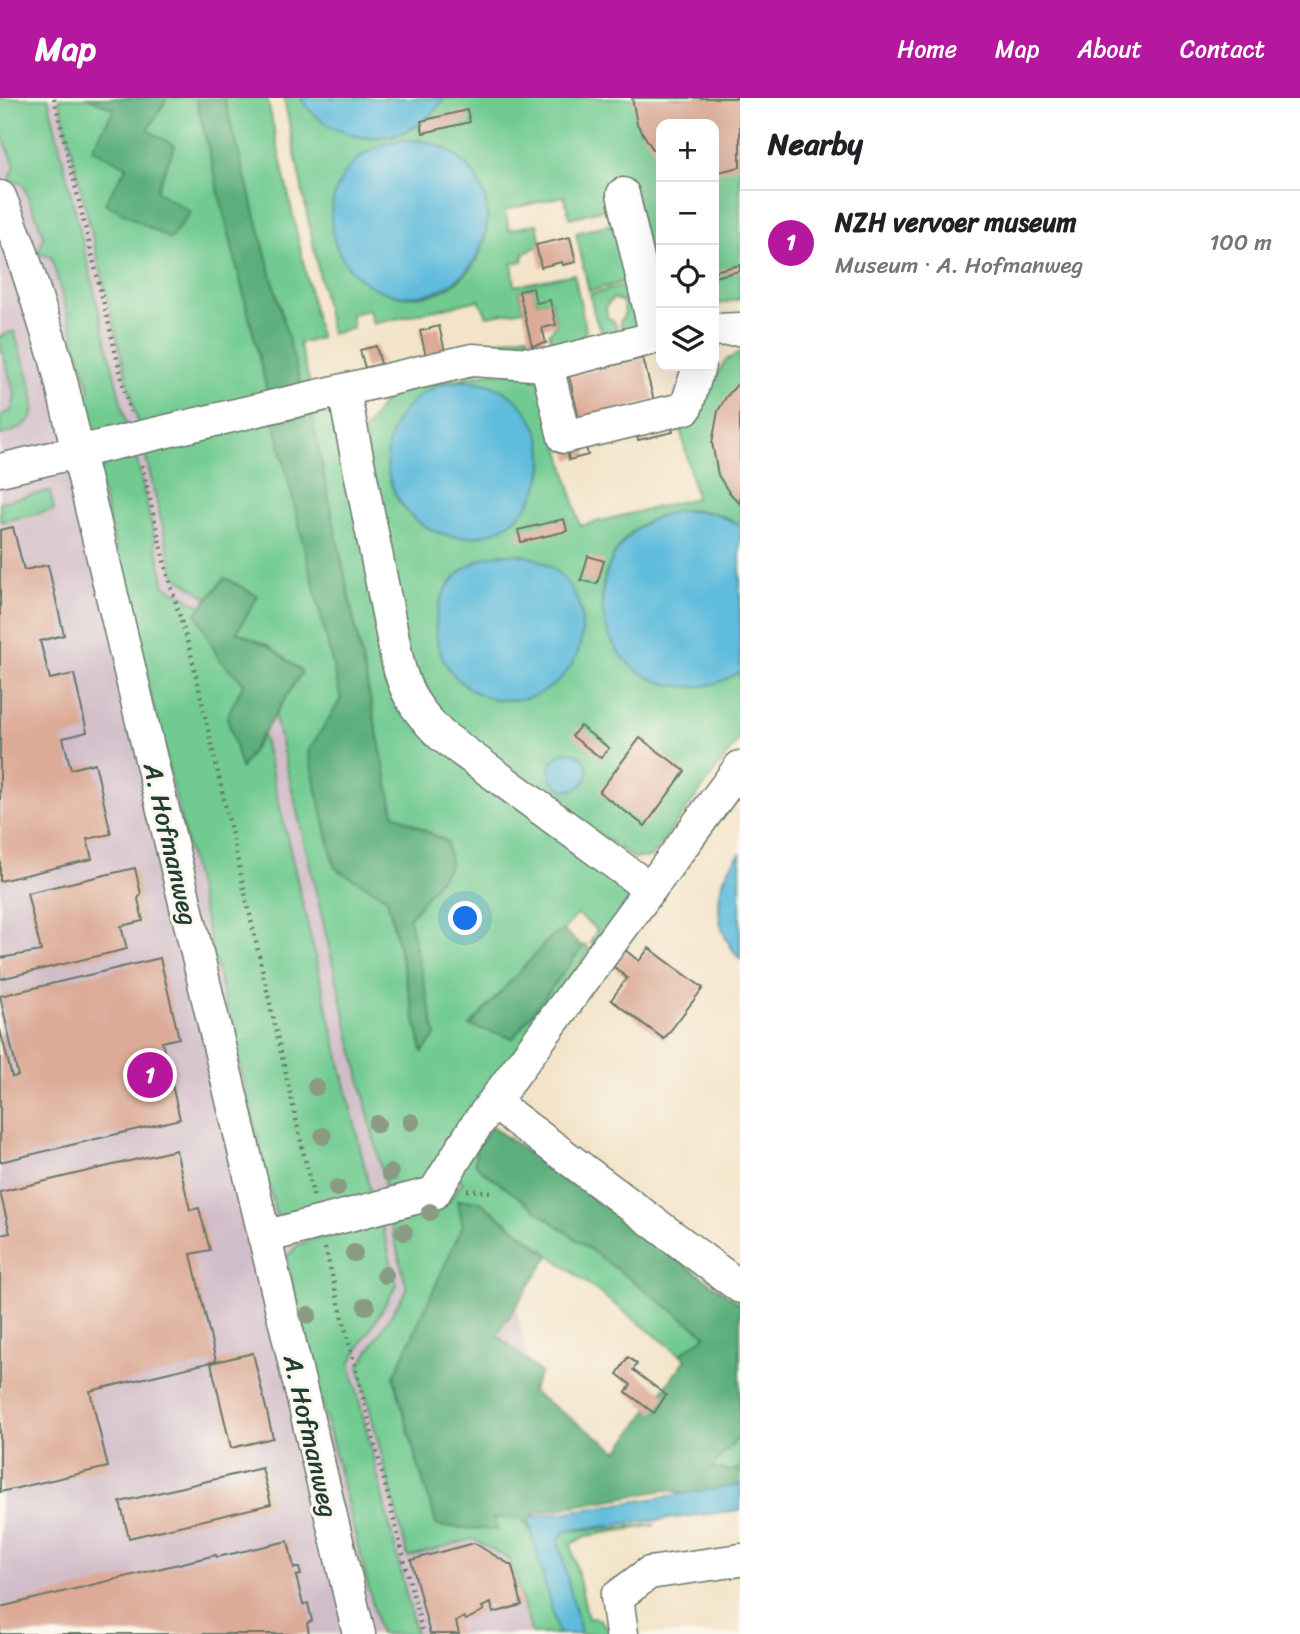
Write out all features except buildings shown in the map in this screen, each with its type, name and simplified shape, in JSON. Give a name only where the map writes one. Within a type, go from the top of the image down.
[{"type":"street","points":[[623,194],[656,325]]},
{"type":"street","name":"A. Hofmanweg","points":[[0,197],[21,250],[48,334],[78,451],[359,1634]]},
{"type":"street","points":[[719,330],[740,329]]},
{"type":"street","points":[[0,470],[472,360],[547,365],[656,338]]},
{"type":"street","points":[[547,365],[564,437],[686,408],[697,371]]},
{"type":"street","points":[[344,391],[397,659],[408,696],[441,735],[650,889]]},
{"type":"street","points":[[264,1237],[434,1193],[475,1127],[740,767]]},
{"type":"street","points":[[494,1103],[740,1287]]},
{"type":"street","points":[[622,1634],[617,1597],[649,1573],[740,1560]]},
{"type":"path","points":[[54,98],[166,569],[192,658],[319,1223],[423,1634]]},
{"type":"shaded area","points":[[0,98],[220,98],[482,1157],[562,1507],[546,1533],[584,1634],[0,1634]]},
{"type":"green space","points":[[0,98],[48,98],[128,431],[103,436],[88,427],[82,401],[90,390],[51,257],[38,253],[44,236],[22,183],[9,180],[15,165],[0,131]]},
{"type":"green space","points":[[59,98],[196,98],[268,394],[139,428]]},
{"type":"green space","points":[[89,98],[167,98],[148,130],[175,146],[156,191],[191,212],[170,239],[105,203],[127,166],[92,149],[114,109]]},
{"type":"green space","points":[[196,98],[224,98],[301,386],[268,394]]},
{"type":"green space","points":[[224,98],[267,98],[320,338],[299,343],[310,384],[301,386]]},
{"type":"green space","points":[[284,98],[300,98],[353,136],[371,138],[396,135],[413,128],[444,98],[740,98],[740,299],[719,304],[719,119],[656,119],[656,253],[645,256],[628,175],[612,180],[616,206],[570,218],[564,196],[505,210],[509,230],[537,224],[541,244],[524,254],[523,261],[512,263],[515,286],[574,274],[586,330],[577,346],[554,351],[498,354],[496,341],[527,335],[532,346],[551,344],[549,333],[556,325],[550,300],[536,303],[532,288],[519,291],[524,310],[487,316],[479,300],[373,324],[369,310],[351,314],[353,328],[331,334]],"holes":[[[419,140],[454,155],[476,177],[486,204],[486,233],[477,259],[459,280],[433,294],[401,296],[358,275],[343,260],[332,210],[334,199],[353,166],[368,152],[397,141]]]},
{"type":"green space","points":[[610,224],[626,236],[635,279],[589,291],[576,233]]},
{"type":"green space","points":[[636,283],[640,324],[635,331],[623,335],[620,322],[625,313],[623,302],[613,298],[606,306],[607,317],[615,323],[618,335],[604,333],[597,322],[590,294]]},
{"type":"green space","points":[[14,331],[28,374],[34,408],[26,424],[0,435],[0,415],[11,411],[15,395],[0,336]]},
{"type":"green space","points":[[740,352],[740,525],[722,516],[693,510],[673,512],[643,524],[626,538],[617,550],[604,581],[603,611],[611,638],[628,660],[651,677],[679,685],[709,684],[740,672],[740,738],[650,858],[633,858],[436,718],[415,693],[363,433],[391,391],[488,373],[523,372],[540,381],[580,526],[696,498],[681,431],[692,419],[725,361]],"holes":[[[469,381],[495,388],[513,401],[539,434],[543,456],[542,474],[536,491],[526,507],[513,520],[498,530],[480,536],[461,537],[429,528],[405,510],[392,486],[388,458],[393,431],[409,406],[434,389]],[[517,554],[542,563],[562,579],[579,607],[582,634],[573,660],[555,681],[531,695],[504,700],[476,693],[451,671],[437,641],[436,624],[444,593],[465,568],[485,558]]]},
{"type":"green space","points":[[335,402],[391,670],[636,891],[595,946],[590,943],[597,930],[578,914],[563,930],[551,937],[471,1025],[513,1038],[583,947],[585,945],[590,950],[421,1180],[387,1194],[274,713],[302,672],[269,646],[237,632],[258,596],[225,578],[208,598],[175,576],[143,446],[273,416],[341,699],[308,752],[335,868],[387,897],[422,1051],[436,1035],[409,919],[450,865],[447,842],[394,814],[310,408]]},
{"type":"green space","points":[[310,408],[394,814],[447,842],[450,865],[409,919],[436,1035],[423,1052],[387,898],[335,868],[308,752],[341,699],[273,416]]},
{"type":"green space","points":[[134,447],[165,586],[201,606],[197,614],[219,658],[245,683],[242,767],[263,735],[372,1198],[294,1219],[276,1215],[98,475],[113,456]]},
{"type":"green space","points":[[50,491],[54,510],[0,522],[0,502]]},
{"type":"green space","points":[[225,578],[258,596],[237,632],[269,646],[302,672],[241,768],[227,716],[244,683],[219,659],[196,613]]},
{"type":"green space","points":[[563,930],[583,947],[513,1038],[470,1026],[551,937]]},
{"type":"green space","points":[[491,1126],[740,1304],[740,1435],[711,1468],[732,1471],[740,1468],[740,1494],[688,1500],[680,1492],[665,1490],[534,1513],[538,1528],[532,1531],[521,1518],[494,1518],[497,1530],[437,1526],[394,1377],[463,1225],[457,1200],[479,1201],[549,1256],[497,1335],[541,1373],[531,1391],[618,1451],[686,1359],[680,1354],[706,1335],[479,1168],[475,1163],[476,1149]]},
{"type":"green space","points":[[480,1135],[479,1168],[707,1335],[680,1354],[479,1201],[457,1200],[463,1225],[394,1377],[437,1526],[497,1530],[493,1518],[522,1518],[532,1531],[558,1634],[532,1634],[512,1566],[507,1558],[473,1539],[408,1557],[359,1367],[407,1289],[390,1220],[448,1202],[463,1182],[453,1173]]},
{"type":"green space","points":[[381,1222],[397,1285],[350,1363],[416,1634],[380,1634],[286,1258],[298,1245],[313,1239]]},
{"type":"green space","points":[[740,1435],[740,1468],[732,1471],[711,1468]]},
{"type":"green space","points":[[655,1525],[586,1536],[571,1544],[588,1618],[599,1619],[614,1634],[581,1634],[558,1540],[565,1531]]},
{"type":"water","points":[[300,98],[444,98],[430,116],[412,128],[393,135],[372,137],[352,135],[332,127],[315,115]]},
{"type":"water","points":[[409,140],[439,146],[464,163],[481,188],[487,218],[481,248],[464,273],[439,290],[409,296],[379,290],[354,273],[337,248],[331,218],[337,188],[354,163],[379,146]]},
{"type":"water","points":[[465,381],[495,387],[520,404],[537,429],[543,459],[537,489],[520,514],[495,531],[465,537],[435,531],[410,514],[393,489],[387,459],[393,429],[410,404],[435,387]]},
{"type":"water","points":[[681,510],[714,513],[740,525],[740,672],[726,680],[703,686],[679,686],[646,676],[622,656],[607,631],[602,601],[607,572],[621,545],[646,523]]},
{"type":"water","points":[[509,554],[537,560],[561,575],[576,599],[582,627],[576,655],[561,679],[537,694],[509,700],[481,694],[457,679],[442,655],[436,627],[442,599],[457,575],[481,560]]},
{"type":"water","points":[[569,752],[582,758],[588,771],[582,784],[569,790],[556,784],[550,771],[556,758]]},
{"type":"water","points":[[740,854],[740,959],[724,934],[719,906],[724,879]]},
{"type":"water","points":[[740,1485],[740,1510],[565,1531],[558,1540],[581,1634],[558,1634],[528,1518]]},
{"type":"place","name":"NZH vervoer museum","points":[[150,1075]]}]
